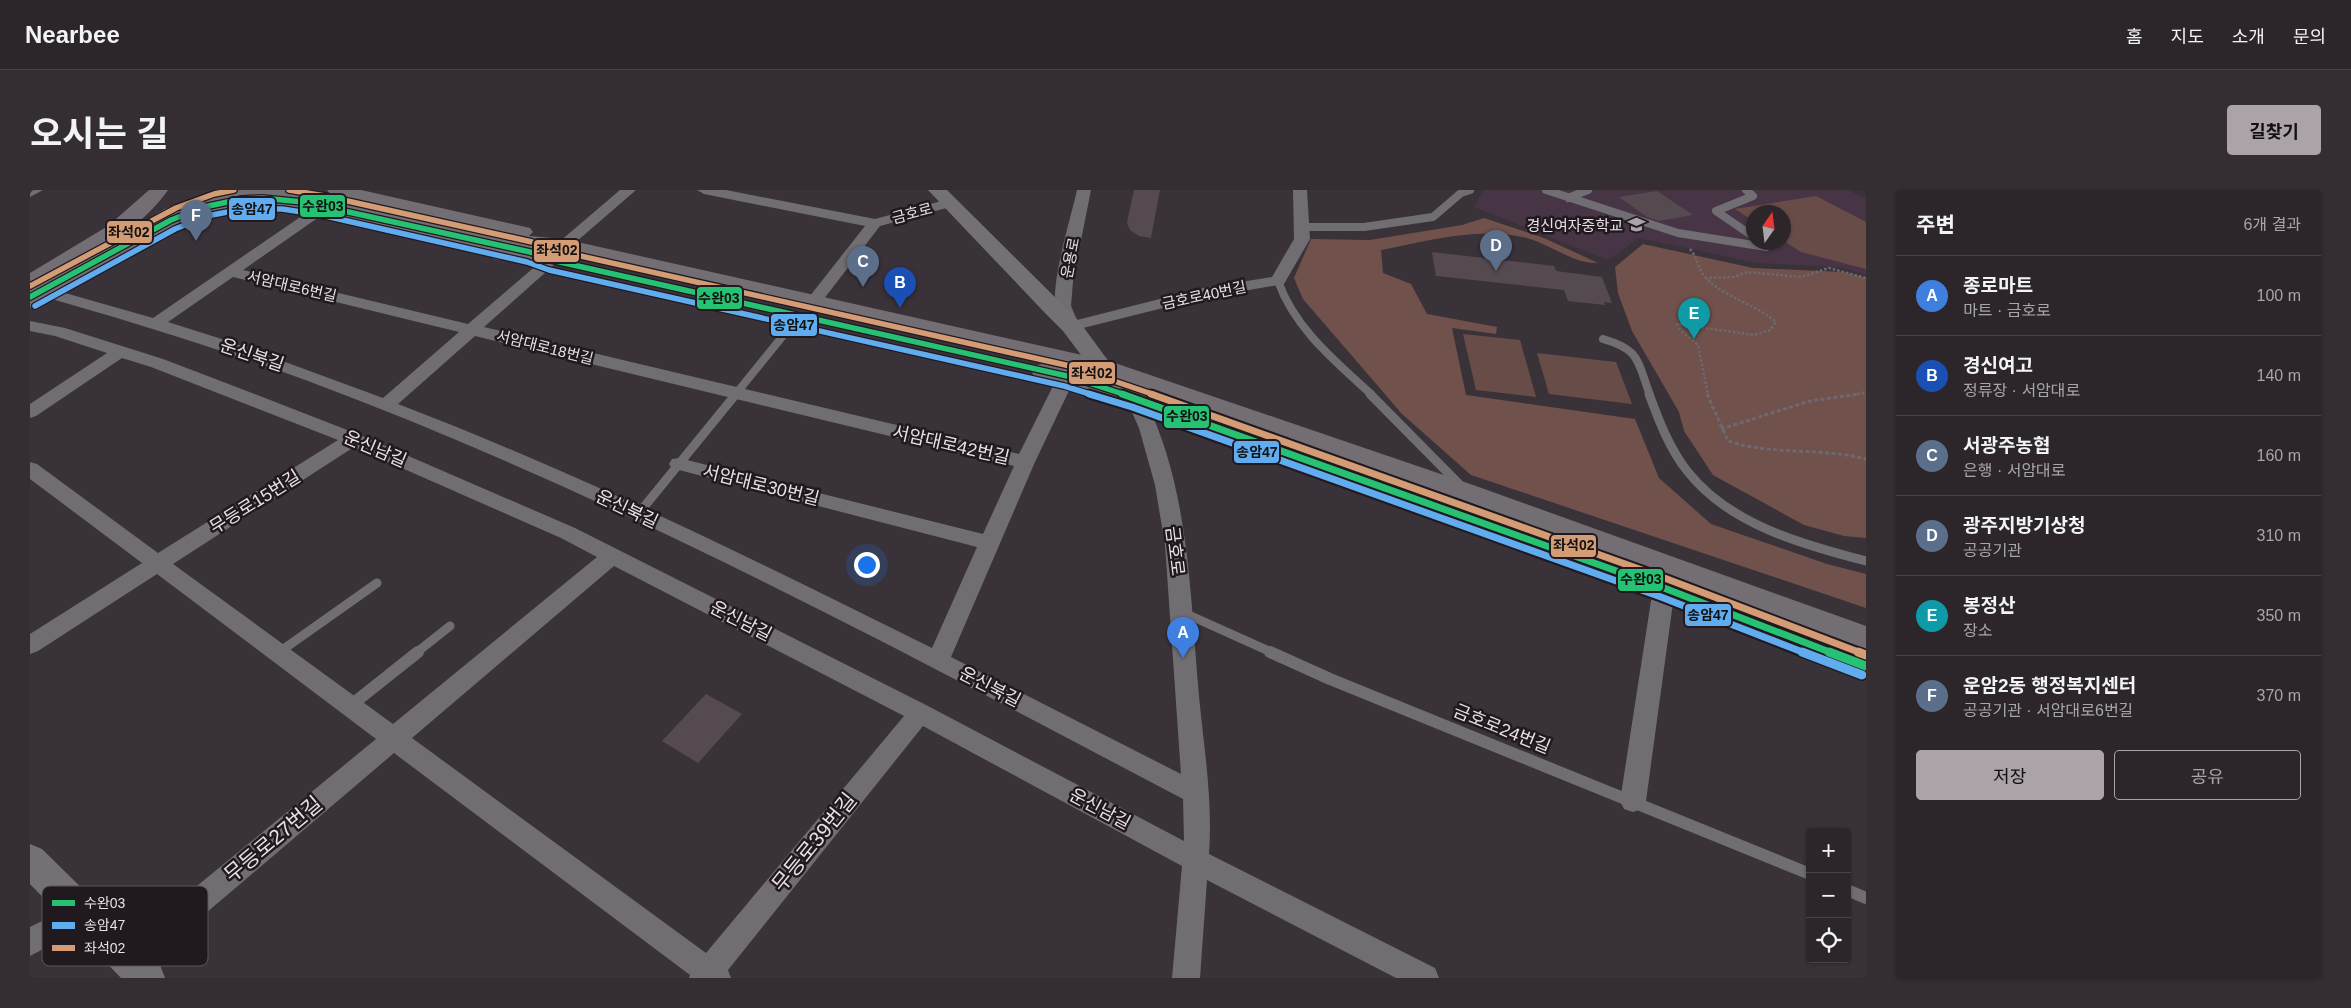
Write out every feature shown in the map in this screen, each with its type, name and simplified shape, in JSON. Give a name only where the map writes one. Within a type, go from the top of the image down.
[{"type":"main road","points":[[38,287],[111,223],[134,190]]},
{"type":"main road","points":[[38,287],[73,258],[114,232],[137,213],[158,190]]},
{"type":"main road","points":[[38,287],[122,237],[145,218],[172,190]]},
{"type":"main road","points":[[294,190],[301,194],[534,248]]},
{"type":"main road","points":[[346,191],[549,238],[558,253],[799,316],[1067,376],[1135,398],[1664,588],[1866,666]]},
{"type":"main road","points":[[38,287],[93,264],[170,218],[198,208],[245,198],[288,200],[814,301],[1101,366],[1467,492],[1866,638]]},
{"type":"street","points":[[30,193],[36,190]]},
{"type":"street","points":[[227,190],[314,214],[501,255],[558,253]]},
{"type":"street","name":"서암대로18번길","points":[[387,404],[628,190]]},
{"type":"street","points":[[704,190],[874,223],[814,301]]},
{"type":"street","name":"운용로","points":[[1071,326],[1063,306],[1084,190]]},
{"type":"street","points":[[1278,281],[1302,239],[1300,190]]},
{"type":"street","name":"금호로","points":[[874,223],[943,197],[1071,326],[1101,366],[1135,398],[1148,428],[1165,485],[1176,545],[1197,794],[1197,861],[1186,978]]},
{"type":"street","name":"서암대로6번길","points":[[156,323],[314,214]]},
{"type":"street","name":"서암대로6번길","points":[[230,272],[353,301]]},
{"type":"street","name":"금호로40번길","points":[[1071,326],[1203,293],[1278,281]]},
{"type":"street","name":"운신북길","points":[[38,287],[254,354],[387,404],[639,513],[938,660],[1197,794]]},
{"type":"street","name":"서암대로18번길","points":[[353,301],[736,393]]},
{"type":"street","name":"운신남길","points":[[30,326],[59,332],[175,370],[353,439],[568,533],[920,713],[1197,861],[1425,978]]},
{"type":"street","points":[[30,412],[119,352]]},
{"type":"street","name":"서암대로42번길","points":[[938,660],[1025,462],[1067,376]]},
{"type":"street","name":"서암대로42번길","points":[[736,393],[1025,462]]},
{"type":"street","name":"무등로15번길","points":[[30,646],[353,439]]},
{"type":"street","name":"서암대로30번길","points":[[679,464],[989,543]]},
{"type":"street","points":[[30,469],[76,505],[394,738]]},
{"type":"street","name":"무등로27번길","points":[[208,906],[394,738],[612,555]]},
{"type":"street","points":[[1633,801],[1664,588]]},
{"type":"street","name":"무등로39번길","points":[[394,738],[710,976],[920,713]]},
{"type":"street","points":[[30,860],[56,886]]},
{"type":"street","points":[[30,942],[42,936]]},
{"type":"lane","points":[[1302,227],[1364,227],[1433,217],[1461,193],[1470,190]]},
{"type":"lane","points":[[1546,190],[1678,233],[1746,244]]},
{"type":"lane","points":[[1568,198],[1588,190]]},
{"type":"lane","points":[[1746,190],[1753,196],[1716,211],[1746,232]]},
{"type":"lane","points":[[38,287],[176,220],[215,208],[265,201]]},
{"type":"lane","points":[[1278,281],[1282,296],[1305,331],[1373,395],[1467,492]]},
{"type":"lane","name":"서암대로30번길","points":[[639,513],[799,316]]},
{"type":"lane","points":[[1603,340],[1624,344],[1635,355],[1678,455],[1687,472],[1709,495],[1774,531],[1837,554],[1866,561]]},
{"type":"lane","points":[[278,653],[377,583]]},
{"type":"lane","name":"금호로24번길","points":[[1182,612],[1330,679],[1808,873]]},
{"type":"lane","points":[[350,706],[450,626]]},
{"type":"lane","points":[[1851,892],[1866,898]]},
{"type":"path","points":[[1866,278],[1829,268],[1801,276],[1747,272],[1734,277],[1705,278],[1726,294],[1767,313],[1776,322],[1770,330],[1754,335],[1677,324],[1698,345],[1707,393],[1721,429],[1728,441],[1748,449],[1800,453],[1841,453],[1866,460]]},
{"type":"path","points":[[1721,429],[1810,401],[1841,398],[1866,392]]},
{"type":"shaded area","name":"경신여자중학교","points":[[1483,190],[1848,190],[1866,199],[1866,275],[1839,267],[1757,263],[1639,238],[1608,260],[1474,207]]},
{"type":"shaded area","points":[[1816,196],[1866,222],[1866,269],[1801,252],[1791,246],[1791,205],[1760,205]]},
{"type":"shaded area","points":[[1746,207],[1746,216],[1735,209]]},
{"type":"shaded area","points":[[1484,218],[1544,238],[1598,263],[1580,261],[1539,242],[1512,235],[1475,234],[1455,236],[1381,250],[1383,273],[1411,284],[1427,314],[1497,327],[1496,334],[1452,328],[1466,395],[1635,419],[1659,478],[1711,524],[1827,564],[1866,574],[1866,608],[1471,475],[1402,414],[1303,299],[1294,278],[1311,239],[1370,240],[1462,225]]},
{"type":"shaded area","points":[[1643,244],[1753,268],[1843,272],[1866,278],[1866,538],[1844,536],[1804,525],[1713,475],[1684,431],[1679,412],[1632,331],[1618,293],[1615,267]]},
{"type":"shaded area","points":[[1463,334],[1520,340],[1536,397],[1476,390]]},
{"type":"shaded area","points":[[1537,353],[1616,362],[1632,404],[1549,394]]},
{"type":"building","points":[[1134,190],[1160,190],[1151,238],[1139,236],[1130,230],[1127,223]]},
{"type":"building","points":[[1657,191],[1693,215],[1659,221],[1647,217],[1619,197]]},
{"type":"building","points":[[1432,252],[1554,266],[1556,271],[1602,277],[1612,303],[1604,302],[1605,305],[1568,301],[1564,290],[1436,276]]},
{"type":"building","points":[[706,694],[742,714],[698,763],[662,741]]},
{"type":"transit line","name":"좌석02","points":[[30,286],[81,260],[158,216],[195,200],[234,190]]},
{"type":"transit line","name":"좌석02","points":[[289,190],[325,196],[532,242],[554,250],[1070,366],[1667,579],[1866,655]]},
{"type":"transit line","name":"수완03","points":[[30,297],[171,220],[204,207],[242,199],[262,198],[303,202],[530,252],[551,260],[1067,376],[1135,398],[1664,588],[1866,666]]},
{"type":"transit line","name":"송암47","points":[[35,306],[91,277],[175,229],[207,216],[243,209],[282,209],[321,215],[527,262],[549,270],[1064,386],[1132,407],[1661,597],[1862,675]]},
{"type":"place","name":"경신여자중학교","points":[[1637,225]]},
{"type":"place","name":"운암2동 행정복지센터","points":[[196,241]]},
{"type":"place","name":"광주지방기상청","points":[[1496,271]]},
{"type":"place","name":"서광주농협","points":[[863,287]]},
{"type":"place","name":"경신여고","points":[[900,308]]},
{"type":"place","name":"봉정산","points":[[1694,339]]},
{"type":"place","name":"종로마트","points":[[1183,658]]}]
